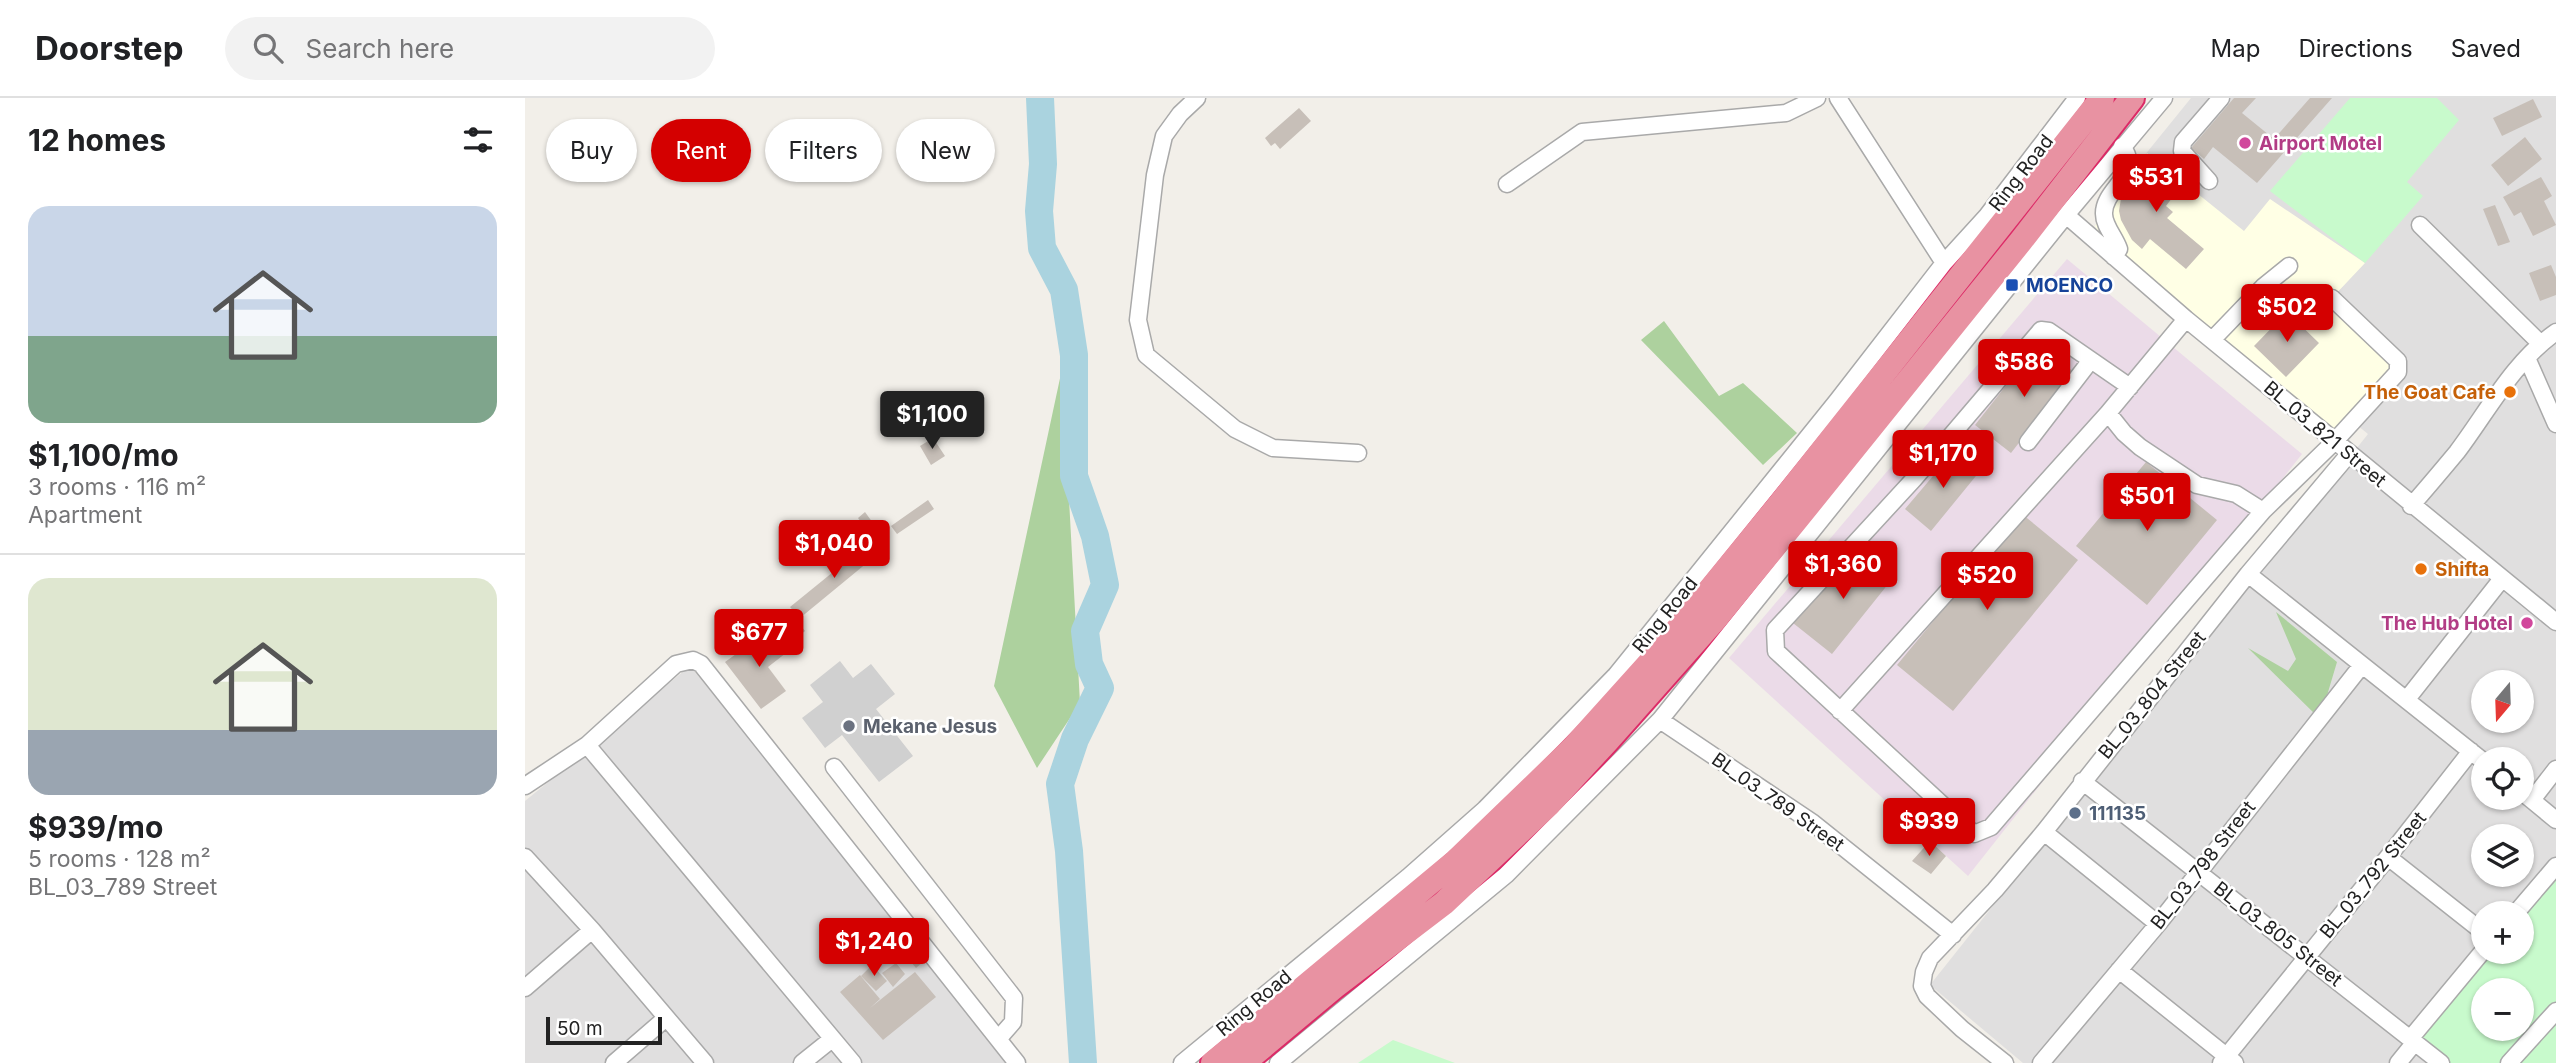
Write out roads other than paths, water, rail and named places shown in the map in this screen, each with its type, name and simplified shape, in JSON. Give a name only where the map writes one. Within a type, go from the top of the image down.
[{"type":"highway","name":"Ring Road","points":[[1213,1063],[1456,861],[1573,748],[1654,658],[1779,505],[2102,98]]},
{"type":"highway","name":"Ring Road","points":[[1243,1063],[1334,987],[1444,903],[1548,805],[1607,741],[1683,656],[1797,519],[2021,241],[2131,98]]},
{"type":"street","points":[[1197,98],[1179,114],[1164,136],[1155,175],[1138,320],[1146,355],[1235,429],[1273,448],[1359,453]]},
{"type":"street","points":[[1507,184],[1582,132],[1786,113],[1817,98]]},
{"type":"street","points":[[1838,98],[1944,263]]},
{"type":"street","name":"Ring Road","points":[[1182,1063],[1408,877],[1485,809],[1616,675],[1837,401],[1944,263],[1986,217],[2077,98]]},
{"type":"street","points":[[1278,1063],[1506,875],[1660,720],[2066,215],[2164,98]]},
{"type":"street","points":[[2209,181],[2182,151],[2183,142],[2221,98]]},
{"type":"street","points":[[2115,257],[2119,249],[2103,217],[2104,206],[2128,169],[2128,155],[2122,146]]},
{"type":"street","name":"BL_03_821 Street","points":[[2066,215],[2186,319],[2411,506],[2556,622]]},
{"type":"street","points":[[2420,226],[2540,343]]},
{"type":"street","points":[[2213,340],[2263,287],[2289,266]]},
{"type":"street","points":[[2130,387],[2049,331],[2041,331],[1914,479],[1775,630],[1776,652],[1974,834],[1982,833],[1991,827],[2263,511],[2334,442],[2400,369],[2398,361],[2332,298]]},
{"type":"street","points":[[1840,711],[2108,413],[2186,319]]},
{"type":"street","points":[[2411,506],[2458,451],[2527,358],[2540,343],[2556,332]]},
{"type":"street","points":[[2527,358],[2556,424]]},
{"type":"street","points":[[2028,442],[2091,360]]},
{"type":"street","points":[[2108,413],[2140,447],[2197,485],[2236,494],[2263,511]]},
{"type":"street","name":"BL_03_804 Street","points":[[1953,935],[2044,832],[2248,574],[2349,454]]},
{"type":"street","points":[[2248,574],[2471,751]]},
{"type":"street","points":[[2407,699],[2501,580]]},
{"type":"street","points":[[525,786],[587,745],[676,664],[692,660],[701,664],[999,1038],[1014,1061]]},
{"type":"street","name":"BL_03_798 Street","points":[[2041,1063],[2200,872],[2362,665]]},
{"type":"street","name":"BL_03_789 Street","points":[[1660,720],[1813,823],[1953,935]]},
{"type":"street","points":[[587,745],[853,1063]]},
{"type":"street","name":"BL_03_792 Street","points":[[2228,1061],[2307,957],[2471,763]]},
{"type":"street","points":[[834,766],[1014,998],[1013,1022],[999,1038]]},
{"type":"street","points":[[2534,789],[2556,769]]},
{"type":"street","name":"BL_03_805 Street","points":[[2082,781],[2441,1063]]},
{"type":"street","points":[[2534,802],[2556,820]]},
{"type":"street","points":[[2044,832],[2158,924]]},
{"type":"street","points":[[525,857],[592,930],[705,1063]]},
{"type":"street","points":[[2388,858],[2471,923]]},
{"type":"street","points":[[2526,901],[2556,866]]},
{"type":"street","points":[[525,988],[592,930]]},
{"type":"street","points":[[1953,935],[1930,957],[1924,972],[1923,986],[1927,996],[1962,1029],[2005,1063]]},
{"type":"street","points":[[2398,1063],[2412,1040],[2473,964]]},
{"type":"street","points":[[2119,970],[2228,1061]]},
{"type":"street","points":[[2509,1063],[2556,1011]]},
{"type":"street","points":[[614,1063],[666,1018]]},
{"type":"street","points":[[802,1063],[832,1039]]},
{"type":"waterway","points":[[1040,98],[1043,164],[1039,211],[1042,248],[1064,290],[1074,355],[1074,476],[1095,536],[1105,585],[1085,631],[1089,664],[1100,688],[1075,739],[1060,784],[1069,851],[1083,1063]]},
{"type":"place","name":"Airport Motel","points":[[2245,143]]},
{"type":"place","name":"MOENCO","points":[[2012,285]]},
{"type":"place","name":"The Goat Cafe","points":[[2510,392]]},
{"type":"place","name":"Shifta","points":[[2421,569]]},
{"type":"place","name":"The Hub Hotel","points":[[2527,623]]},
{"type":"place","name":"Mekane Jesus","points":[[849,726]]},
{"type":"place","name":"111135","points":[[2075,813]]}]
